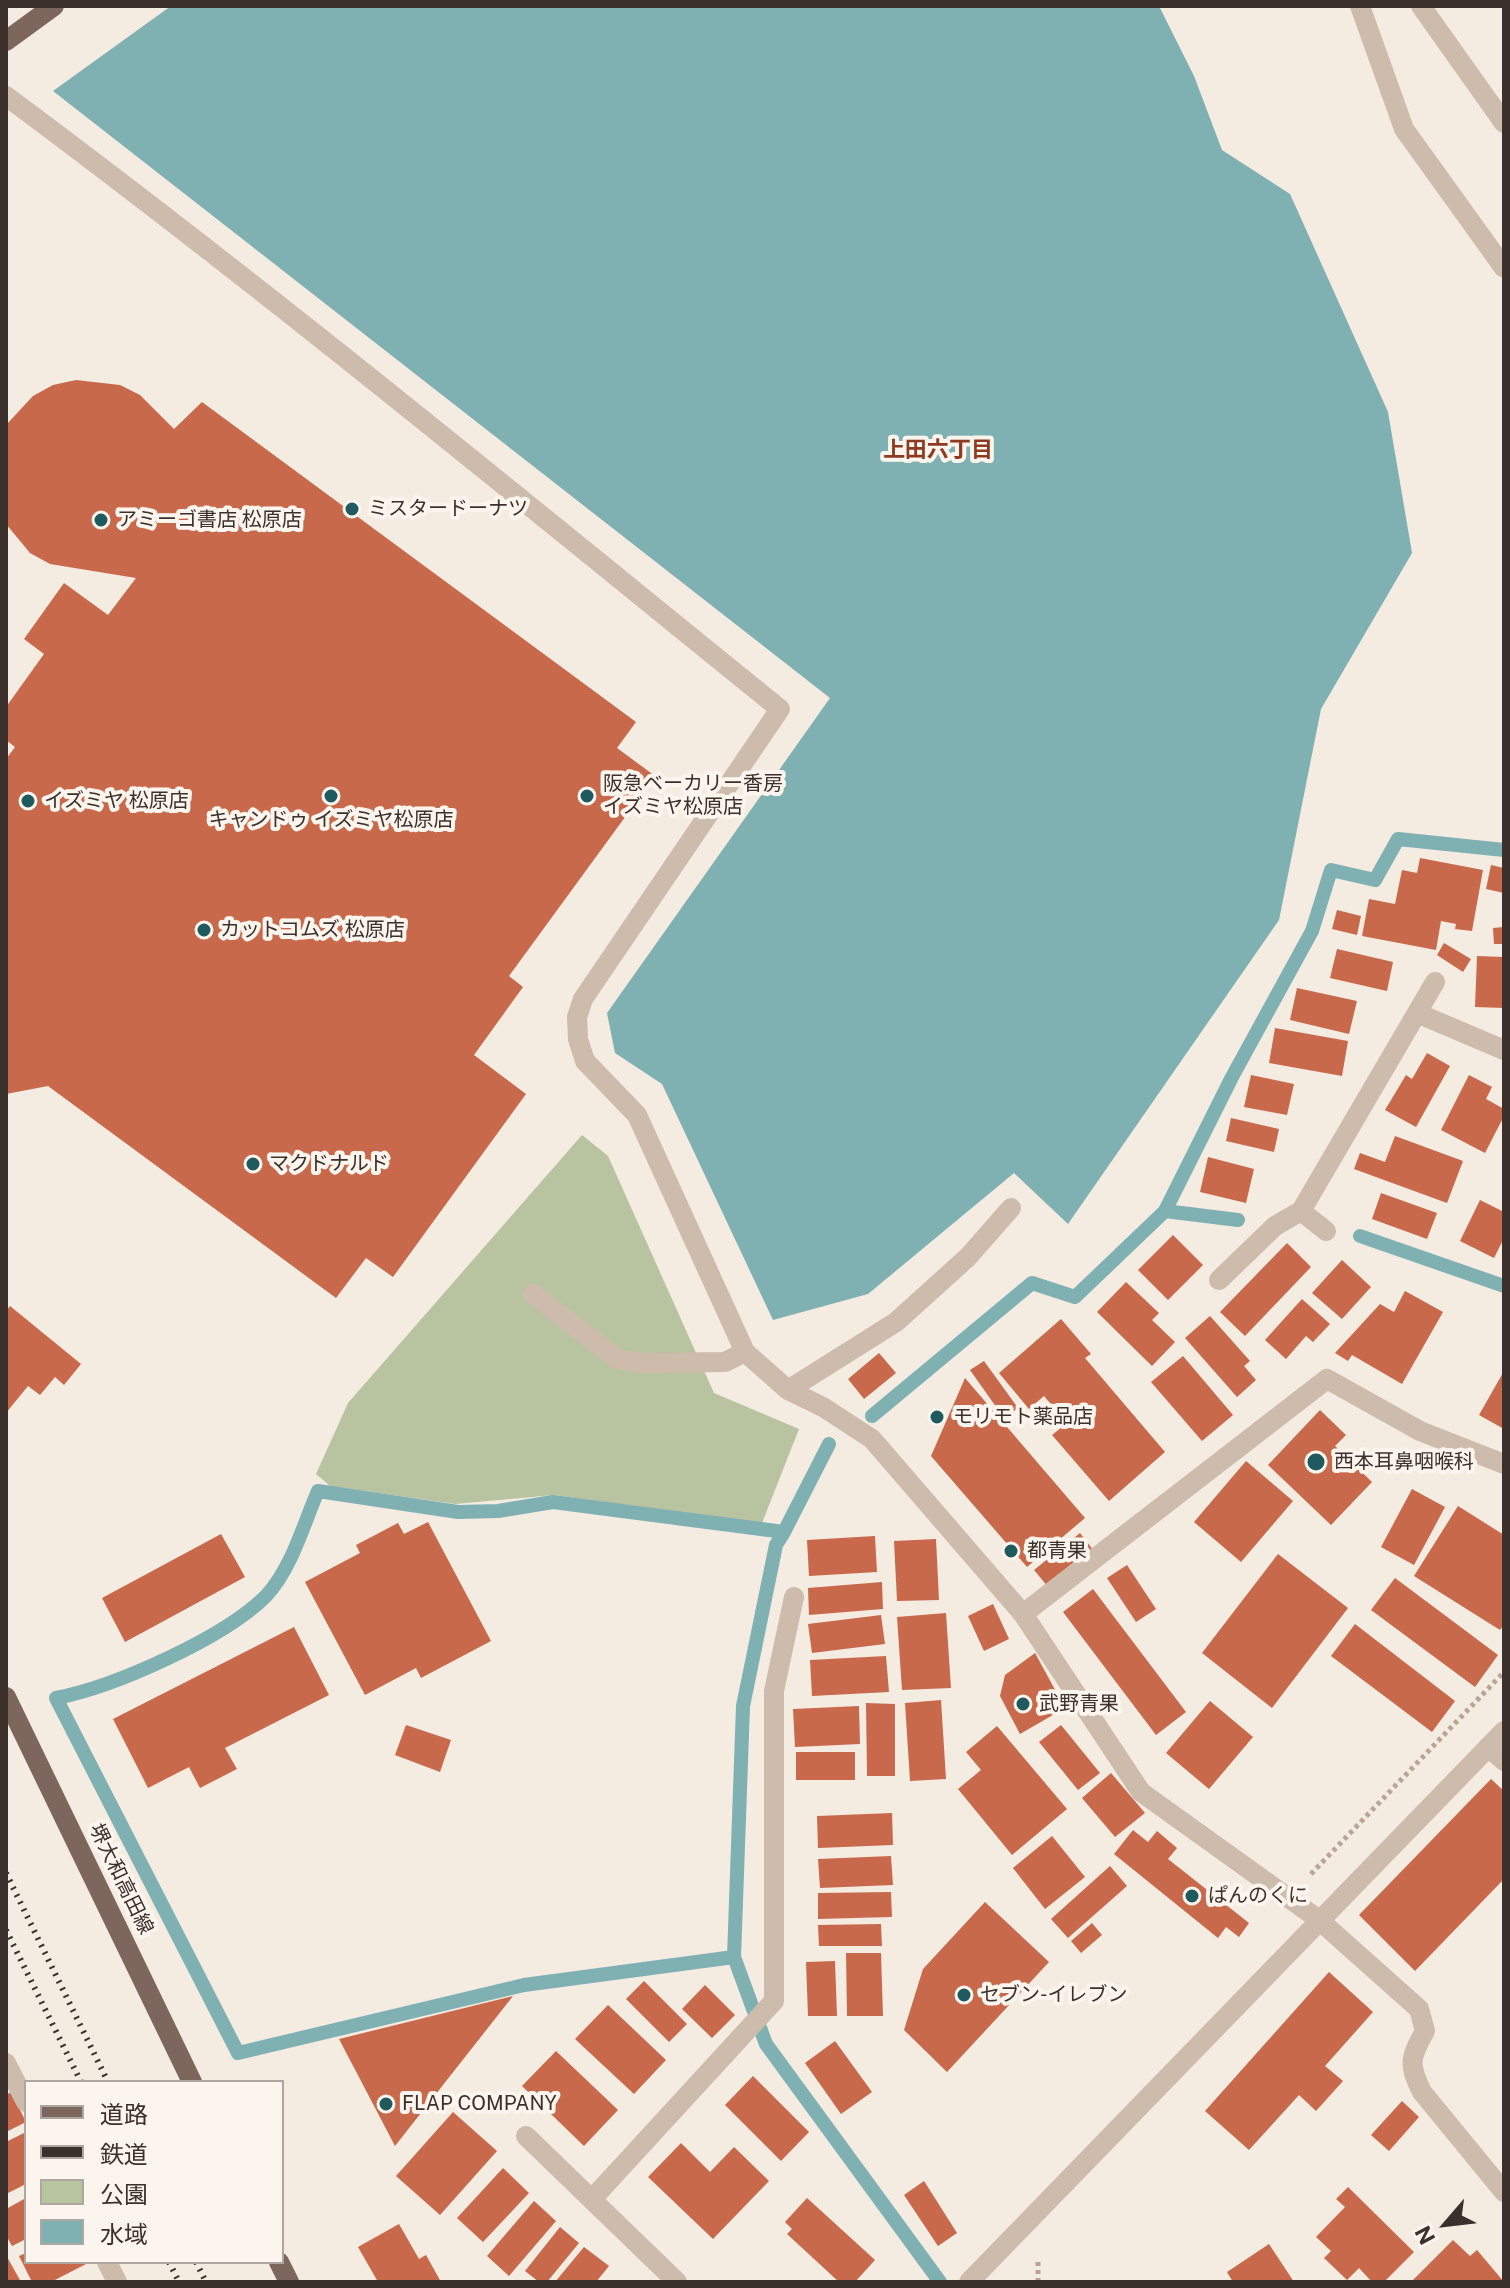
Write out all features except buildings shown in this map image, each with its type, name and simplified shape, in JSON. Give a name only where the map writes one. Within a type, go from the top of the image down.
[{"type":"main road","points":[[6,41],[54,6]]},
{"type":"main road","name":"堺大和高田線","points":[[6,1697],[191,2080]]},
{"type":"main road","points":[[280,2264],[289,2282]]},
{"type":"street","points":[[1360,6],[1404,129],[1504,268]]},
{"type":"street","points":[[1421,6],[1504,123]]},
{"type":"street","points":[[6,96],[345,356],[780,709],[583,999],[577,1017],[578,1039],[585,1061],[599,1080],[637,1115],[745,1352],[788,1390],[872,1439],[1023,1614],[1141,1792],[1318,1919],[1419,2009],[1425,2031],[1412,2055],[1412,2073],[1422,2092],[1504,2192]]},
{"type":"street","points":[[1219,1280],[1275,1226],[1301,1211],[1435,982]]},
{"type":"street","points":[[1417,1013],[1504,1050]]},
{"type":"street","points":[[788,1390],[896,1322],[968,1257],[1011,1208]]},
{"type":"street","points":[[1301,1211],[1326,1231]]},
{"type":"street","points":[[533,1294],[617,1359],[641,1363],[725,1362],[745,1352]]},
{"type":"street","points":[[1023,1614],[1327,1379],[1420,1431],[1504,1464]]},
{"type":"street","points":[[593,2198],[774,2001],[774,1691],[794,1597]]},
{"type":"street","points":[[979,2278],[1318,1919],[1504,1731]]},
{"type":"street","points":[[1488,1747],[1504,1761]]},
{"type":"street","points":[[9,2075],[24,2099]]},
{"type":"street","points":[[526,2136],[677,2282]]},
{"type":"street","points":[[108,2264],[117,2282]]},
{"type":"green space","points":[[582,1135],[608,1156],[714,1393],[799,1429],[762,1523],[554,1495],[455,1504],[330,1486],[316,1474],[348,1403]]},
{"type":"water","points":[[171,6],[1159,6],[1194,76],[1222,150],[1290,194],[1388,412],[1412,553],[1321,709],[1279,920],[1068,1224],[1014,1173],[868,1294],[773,1320],[662,1084],[615,1053],[607,1013],[830,698],[53,91]]},
{"type":"waterway","points":[[1165,1211],[1232,1077],[1312,931],[1331,870],[1375,880],[1398,839],[1504,850]]},
{"type":"waterway","points":[[872,1416],[1032,1283],[1075,1297],[1165,1211],[1238,1220]]},
{"type":"waterway","points":[[1360,1236],[1504,1286]]},
{"type":"waterway","points":[[734,1957],[524,1985],[238,2053],[56,1698],[107,1683],[167,1659],[247,1612],[266,1596],[283,1573],[318,1491],[458,1512],[498,1511],[553,1502],[784,1532],[829,1444]]},
{"type":"waterway","points":[[784,1532],[776,1545],[743,1706],[734,1957],[766,2044],[940,2282]]},
{"type":"railway","points":[[6,1873],[107,2080]]},
{"type":"railway","points":[[6,1930],[80,2080]]},
{"type":"railway","points":[[170,2264],[179,2282]]},
{"type":"railway","points":[[197,2264],[206,2282]]},
{"type":"place","name":"ミスタードーナツ","points":[[352,509]]},
{"type":"place","name":"アミーゴ書店 松原店","points":[[101,520]]},
{"type":"place","name":"キャンドゥ イズミヤ松原店","points":[[331,796]]},
{"type":"place","name":"阪急ベーカリー香房 イズミヤ松原店","points":[[587,796]]},
{"type":"place","name":"イズミヤ 松原店","points":[[28,801]]},
{"type":"place","name":"カットコムズ 松原店","points":[[204,930]]},
{"type":"place","name":"マクドナルド","points":[[253,1164]]},
{"type":"place","name":"モリモト薬品店","points":[[937,1417]]},
{"type":"place","name":"西本耳鼻咽喉科","points":[[1316,1462]]},
{"type":"place","name":"都青果","points":[[1011,1551]]},
{"type":"place","name":"武野青果","points":[[1023,1704]]},
{"type":"place","name":"ぱんのくに","points":[[1192,1896]]},
{"type":"place","name":"セブン-イレブン","points":[[964,1995]]},
{"type":"place","name":"FLAP COMPANY","points":[[386,2104]]},
{"type":"district","name":"上田六丁目","points":[[938,450]]}]
